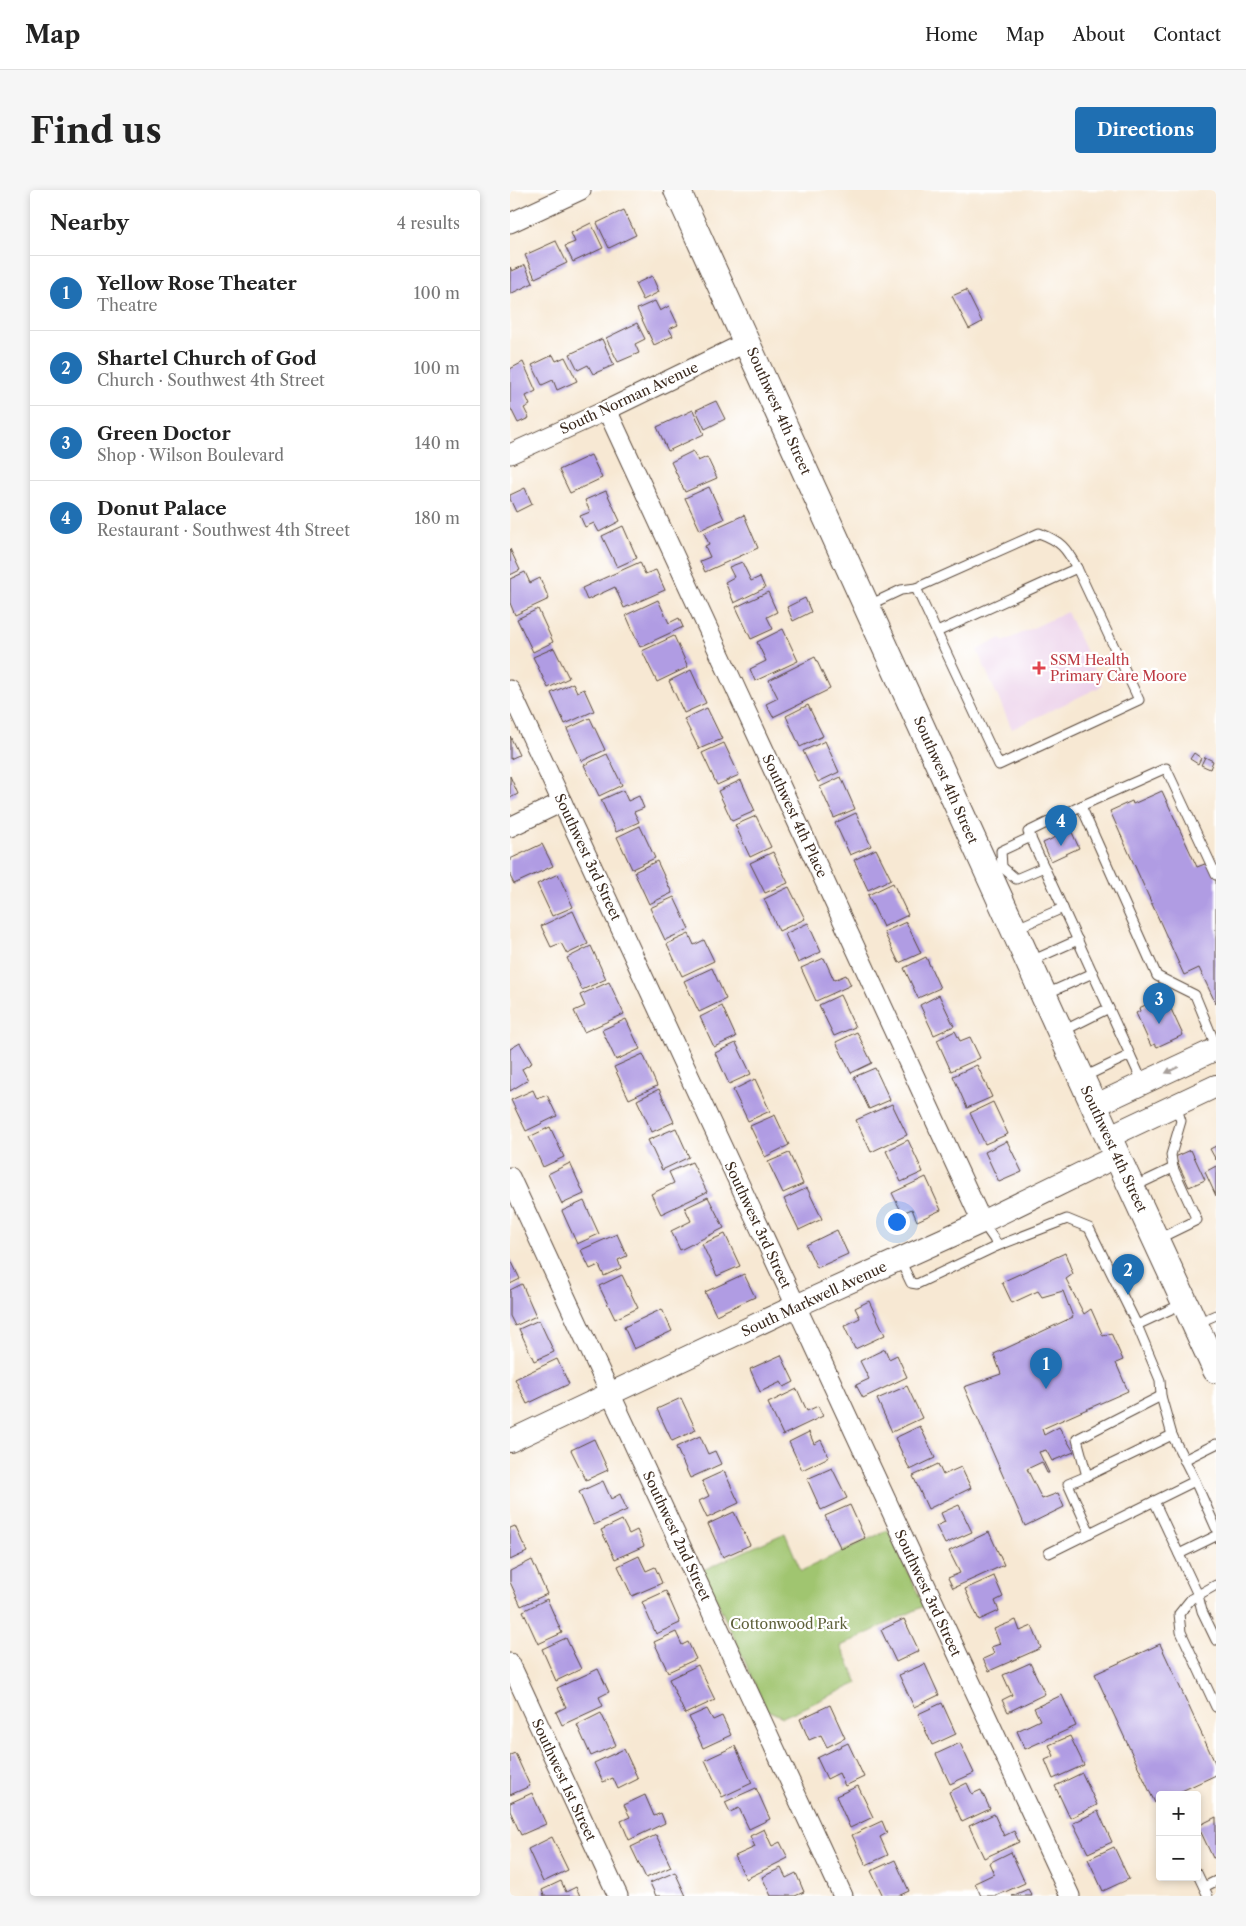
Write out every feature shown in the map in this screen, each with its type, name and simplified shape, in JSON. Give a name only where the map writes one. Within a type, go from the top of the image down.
[{"type":"main road","name":"Southwest 4th Street","points":[[677,190],[867,606],[995,870],[1014,930],[1131,1187],[1156,1240],[1199,1314],[1216,1370]]},
{"type":"street","points":[[510,224],[581,190]]},
{"type":"street","name":"South Norman Avenue","points":[[510,454],[607,410],[747,342]]},
{"type":"street","name":"Southwest 4th Place","points":[[607,410],[982,1222]]},
{"type":"street","name":"Southwest 3rd Street","points":[[510,690],[1070,1896]]},
{"type":"street","points":[[510,827],[562,802]]},
{"type":"street","points":[[1094,1106],[1216,1048]]},
{"type":"street","name":"South Markwell Avenue","points":[[510,1441],[796,1306],[982,1222],[1112,1146],[1176,1105],[1216,1086]]},
{"type":"street","name":"Southwest 2nd Street","points":[[510,1177],[843,1896]]},
{"type":"street","name":"Southwest 1st Street","points":[[510,1663],[618,1896]]},
{"type":"lane","points":[[867,606],[901,590],[916,588],[1039,534],[1055,539],[1069,553],[1077,568],[1139,700],[999,765],[916,588]]},
{"type":"lane","points":[[937,632],[1077,568]]},
{"type":"lane","points":[[1143,1083],[1028,832],[1166,768],[1216,875]]},
{"type":"lane","points":[[1081,806],[1157,976],[1195,995],[1216,1048]]},
{"type":"lane","points":[[1031,837],[1001,851],[995,870],[1016,880],[1044,867]]},
{"type":"lane","points":[[1014,930],[1063,908]]},
{"type":"lane","points":[[1029,962],[1078,940]]},
{"type":"lane","points":[[1044,995],[1093,973]]},
{"type":"lane","points":[[1061,1033],[1109,1008]]},
{"type":"lane","points":[[1081,1078],[1130,1055]]},
{"type":"lane","points":[[1156,1240],[1197,1220],[1173,1168],[1172,1155],[1181,1120],[1176,1105]]},
{"type":"lane","points":[[1131,1187],[1173,1168]]},
{"type":"lane","points":[[900,1259],[913,1284],[997,1246],[1067,1219],[1090,1228],[1137,1325],[1160,1380],[1161,1396],[1172,1435],[1216,1528]]},
{"type":"lane","points":[[982,1222],[997,1246]]},
{"type":"lane","points":[[1137,1325],[1199,1314]]},
{"type":"lane","points":[[1087,1476],[1077,1439],[1161,1396]]},
{"type":"lane","points":[[1090,1533],[1068,1484],[1172,1435]]},
{"type":"lane","points":[[1184,1460],[1216,1444]]},
{"type":"lane","points":[[1049,1553],[1195,1481]]},
{"type":"lane","points":[[1154,1501],[1198,1595],[1202,1611],[1216,1640]]},
{"type":"lane","points":[[1179,1554],[1216,1536]]},
{"type":"lane","points":[[1216,1585],[1191,1599],[1179,1614],[1181,1632],[1216,1706]]},
{"type":"lane","points":[[1201,1881],[1208,1896]]},
{"type":"lane","points":[[1204,1887],[1216,1881]]},
{"type":"shaded area","name":"SSM Health Primary Care Moore","points":[[1067,612],[1102,686],[1012,729],[977,650],[1001,638],[1003,642]]},
{"type":"green space","name":"Cottonwood Park","points":[[888,1530],[924,1606],[841,1646],[858,1683],[783,1717],[767,1710],[703,1570],[785,1533],[801,1571]]},
{"type":"building","points":[[624,210],[636,235],[609,248],[597,223]]},
{"type":"building","points":[[591,223],[603,248],[573,262],[565,246],[575,242],[571,233]]},
{"type":"building","points":[[556,241],[567,263],[535,278],[525,255]]},
{"type":"building","points":[[525,265],[533,283],[510,294],[510,267],[512,271]]},
{"type":"building","points":[[652,276],[659,292],[643,300],[635,284]]},
{"type":"building","points":[[966,290],[982,322],[969,329],[952,296]]},
{"type":"building","points":[[655,301],[660,311],[669,306],[678,325],[669,329],[673,336],[654,345],[637,309]]},
{"type":"building","points":[[637,323],[645,339],[635,344],[639,353],[618,362],[606,338]]},
{"type":"building","points":[[602,339],[614,365],[593,374],[588,365],[578,370],[570,354]]},
{"type":"building","points":[[553,355],[556,361],[565,357],[577,381],[557,390],[553,380],[542,385],[532,365]]},
{"type":"building","points":[[523,362],[536,391],[526,396],[530,405],[524,408],[529,418],[518,423],[510,407],[510,369]]},
{"type":"building","points":[[716,401],[725,419],[705,429],[696,410]]},
{"type":"building","points":[[693,410],[704,434],[668,451],[657,427]]},
{"type":"building","points":[[693,451],[698,461],[707,457],[717,478],[685,492],[671,462]]},
{"type":"building","points":[[591,455],[602,478],[570,493],[559,470]]},
{"type":"building","points":[[709,487],[724,519],[700,530],[685,498]]},
{"type":"building","points":[[525,488],[532,504],[516,512],[510,495]]},
{"type":"building","points":[[606,491],[620,521],[599,532],[594,523],[585,527],[580,516],[590,512],[585,500]]},
{"type":"building","points":[[744,515],[758,548],[705,572],[700,561],[710,557],[705,546],[709,544],[704,533]]},
{"type":"building","points":[[623,526],[637,558],[617,567],[602,536]]},
{"type":"building","points":[[510,549],[520,570],[510,575]]},
{"type":"building","points":[[640,562],[645,574],[656,570],[665,590],[624,608],[615,587],[587,600],[582,588]]},
{"type":"building","points":[[742,562],[751,581],[760,577],[765,588],[734,603],[725,582],[734,577],[729,567]]},
{"type":"building","points":[[525,572],[530,583],[540,578],[549,599],[515,615],[510,603],[510,579]]},
{"type":"building","points":[[768,592],[777,612],[767,617],[773,629],[751,639],[736,607]]},
{"type":"building","points":[[805,598],[811,612],[793,621],[787,607]]},
{"type":"building","points":[[658,600],[669,623],[679,618],[683,627],[640,647],[626,615]]},
{"type":"building","points":[[538,609],[553,642],[533,652],[517,619]]},
{"type":"building","points":[[783,629],[798,661],[755,681],[750,669],[766,661],[757,642]]},
{"type":"building","points":[[674,636],[688,667],[657,682],[642,651]]},
{"type":"building","points":[[554,648],[569,678],[548,688],[533,657]]},
{"type":"building","points":[[815,657],[830,689],[773,717],[766,704],[778,698],[769,680]]},
{"type":"building","points":[[691,670],[706,703],[684,713],[669,681]]},
{"type":"building","points":[[573,683],[577,692],[584,689],[594,711],[565,724],[551,693]]},
{"type":"building","points":[[808,705],[823,736],[800,747],[786,716]]},
{"type":"building","points":[[707,708],[722,739],[699,749],[684,719]]},
{"type":"building","points":[[590,718],[605,750],[582,761],[567,729]]},
{"type":"building","points":[[510,736],[519,755],[510,759]]},
{"type":"building","points":[[825,741],[839,772],[818,782],[803,751]]},
{"type":"building","points":[[724,743],[739,775],[717,785],[702,753]]},
{"type":"building","points":[[1194,753],[1201,758],[1198,764],[1190,759]]},
{"type":"building","points":[[607,754],[622,785],[599,796],[584,765]]},
{"type":"building","points":[[1205,757],[1213,761],[1210,769],[1201,765]]},
{"type":"building","points":[[510,776],[518,794],[510,798]]},
{"type":"building","points":[[841,777],[855,809],[834,818],[820,787]]},
{"type":"building","points":[[741,780],[755,811],[732,821],[718,791]]},
{"type":"building","points":[[623,790],[628,801],[639,796],[644,808],[634,812],[639,822],[616,832],[601,800]]},
{"type":"building","points":[[1162,791],[1197,867],[1210,862],[1216,876],[1216,1004],[1199,968],[1184,975],[1110,811],[1132,801],[1133,804]]},
{"type":"building","points":[[856,813],[871,846],[850,855],[835,823]]},
{"type":"building","points":[[756,816],[771,847],[750,857],[735,825]]},
{"type":"building","points":[[640,826],[655,858],[632,869],[617,837]]},
{"type":"building","points":[[1071,830],[1079,848],[1051,861],[1043,843]]},
{"type":"building","points":[[542,844],[553,866],[514,884],[510,876],[510,859]]},
{"type":"building","points":[[876,849],[891,879],[868,890],[854,860]]},
{"type":"building","points":[[773,852],[788,883],[765,893],[750,863]]},
{"type":"building","points":[[657,861],[672,893],[649,904],[634,872]]},
{"type":"building","points":[[558,874],[573,907],[552,916],[537,884]]},
{"type":"building","points":[[893,883],[908,915],[883,927],[868,895]]},
{"type":"building","points":[[789,887],[805,919],[779,931],[764,899]]},
{"type":"building","points":[[674,897],[689,929],[665,940],[650,908]]},
{"type":"building","points":[[573,911],[588,944],[567,954],[561,943],[551,947],[541,926]]},
{"type":"building","points":[[906,922],[921,953],[899,963],[884,932]]},
{"type":"building","points":[[808,923],[821,952],[798,963],[785,934]]},
{"type":"building","points":[[689,934],[694,945],[704,940],[714,961],[682,976],[667,944]]},
{"type":"building","points":[[591,946],[606,979],[582,990],[567,958]]},
{"type":"building","points":[[926,957],[940,988],[918,998],[904,968]]},
{"type":"building","points":[[824,958],[834,980],[846,975],[851,985],[816,1001],[801,968]]},
{"type":"building","points":[[712,968],[726,999],[699,1012],[684,981]]},
{"type":"building","points":[[609,982],[624,1014],[584,1032],[574,1011],[585,1006],[580,995]]},
{"type":"building","points":[[840,995],[855,1027],[834,1036],[819,1005]]},
{"type":"building","points":[[939,995],[954,1026],[934,1035],[920,1005]]},
{"type":"building","points":[[1165,996],[1183,1035],[1157,1047],[1155,1044],[1151,1046],[1136,1013],[1140,1011],[1139,1008]]},
{"type":"building","points":[[722,1006],[736,1037],[714,1047],[700,1017]]},
{"type":"building","points":[[626,1019],[640,1049],[616,1060],[602,1030]]},
{"type":"building","points":[[955,1031],[960,1041],[970,1037],[980,1058],[951,1071],[937,1040]]},
{"type":"building","points":[[857,1032],[872,1063],[851,1073],[836,1042]]},
{"type":"building","points":[[520,1043],[532,1063],[522,1069],[528,1080],[510,1091],[510,1049]]},
{"type":"building","points":[[736,1043],[751,1074],[729,1084],[715,1053]]},
{"type":"building","points":[[643,1054],[657,1086],[629,1099],[614,1067]]},
{"type":"building","points":[[977,1065],[992,1097],[967,1108],[953,1076]]},
{"type":"building","points":[[875,1068],[890,1100],[869,1109],[854,1077]]},
{"type":"building","points":[[755,1079],[770,1111],[748,1121],[733,1090]]},
{"type":"building","points":[[659,1089],[674,1122],[652,1132],[637,1100]]},
{"type":"building","points":[[533,1090],[537,1099],[547,1095],[557,1116],[526,1131],[511,1100]]},
{"type":"building","points":[[993,1102],[1008,1134],[985,1144],[970,1113]]},
{"type":"building","points":[[892,1104],[907,1135],[871,1152],[856,1120]]},
{"type":"building","points":[[775,1115],[789,1145],[765,1157],[750,1126]]},
{"type":"building","points":[[550,1127],[564,1157],[543,1167],[529,1137]]},
{"type":"building","points":[[676,1128],[689,1157],[662,1170],[648,1140]]},
{"type":"building","points":[[908,1140],[923,1172],[901,1182],[886,1151]]},
{"type":"building","points":[[1007,1141],[1022,1172],[999,1182],[985,1152]]},
{"type":"building","points":[[1216,1146],[1216,1160],[1210,1149]]},
{"type":"building","points":[[1191,1150],[1205,1180],[1189,1187],[1175,1157]]},
{"type":"building","points":[[789,1153],[803,1184],[783,1193],[768,1162]]},
{"type":"building","points":[[692,1162],[707,1192],[661,1214],[651,1194],[674,1183],[669,1172]]},
{"type":"building","points":[[570,1163],[584,1194],[562,1204],[548,1174]]},
{"type":"building","points":[[1216,1166],[1216,1196],[1205,1172]]},
{"type":"building","points":[[926,1177],[941,1210],[917,1221],[912,1209],[902,1213],[892,1193]]},
{"type":"building","points":[[807,1188],[822,1219],[799,1230],[784,1199]]},
{"type":"building","points":[[708,1197],[724,1228],[680,1250],[671,1231],[691,1221],[685,1208]]},
{"type":"building","points":[[584,1201],[599,1234],[577,1244],[562,1211]]},
{"type":"building","points":[[837,1230],[848,1254],[817,1268],[806,1245]]},
{"type":"building","points":[[617,1234],[627,1256],[618,1260],[621,1268],[604,1276],[599,1265],[590,1269],[581,1250]]},
{"type":"building","points":[[725,1234],[740,1266],[717,1276],[702,1244]]},
{"type":"building","points":[[1065,1253],[1073,1274],[1066,1279],[1084,1314],[1091,1309],[1103,1336],[1111,1333],[1123,1360],[1116,1363],[1128,1391],[1042,1429],[1044,1435],[1059,1427],[1074,1452],[1052,1461],[1046,1450],[1039,1452],[1049,1473],[1047,1473],[1042,1462],[1027,1469],[1042,1499],[1058,1493],[1064,1507],[1025,1526],[964,1387],[1001,1374],[994,1354],[1073,1317],[1063,1291],[1042,1297],[1038,1291],[1012,1303],[1002,1282]]},
{"type":"building","points":[[510,1258],[520,1279],[510,1284]]},
{"type":"building","points":[[744,1274],[755,1297],[716,1315],[705,1292]]},
{"type":"building","points":[[622,1275],[638,1308],[615,1319],[599,1286]]},
{"type":"building","points":[[522,1284],[536,1316],[515,1326],[510,1316],[510,1290]]},
{"type":"building","points":[[869,1301],[885,1335],[855,1349],[844,1326],[860,1318],[855,1308]]},
{"type":"building","points":[[662,1309],[672,1331],[634,1349],[624,1327]]},
{"type":"building","points":[[539,1320],[554,1352],[534,1361],[519,1329]]},
{"type":"building","points":[[885,1349],[889,1359],[897,1355],[907,1377],[863,1398],[856,1385],[869,1379],[860,1361]]},
{"type":"building","points":[[781,1355],[794,1382],[784,1387],[781,1382],[760,1392],[750,1369]]},
{"type":"building","points":[[557,1359],[569,1384],[527,1404],[515,1379]]},
{"type":"building","points":[[907,1386],[922,1418],[892,1432],[877,1399]]},
{"type":"building","points":[[797,1389],[807,1411],[818,1406],[823,1416],[783,1435],[768,1403]]},
{"type":"building","points":[[681,1398],[696,1430],[672,1441],[657,1409]]},
{"type":"building","points":[[920,1426],[935,1458],[910,1470],[895,1438]]},
{"type":"building","points":[[809,1432],[814,1444],[821,1440],[829,1457],[802,1470],[789,1442]]},
{"type":"building","points":[[700,1436],[708,1454],[715,1451],[721,1464],[690,1478],[676,1447]]},
{"type":"building","points":[[594,1439],[608,1470],[586,1480],[571,1450]]},
{"type":"building","points":[[938,1464],[943,1475],[961,1467],[971,1488],[928,1509],[913,1476]]},
{"type":"building","points":[[832,1468],[847,1498],[821,1510],[807,1479]]},
{"type":"building","points":[[724,1471],[739,1503],[707,1518],[699,1501],[709,1496],[702,1481]]},
{"type":"building","points":[[603,1481],[611,1499],[620,1494],[627,1510],[594,1525],[579,1492]]},
{"type":"building","points":[[850,1505],[865,1538],[841,1549],[825,1516]]},
{"type":"building","points":[[959,1505],[972,1532],[945,1544],[936,1526],[945,1522],[941,1513]]},
{"type":"building","points":[[734,1512],[750,1545],[723,1557],[708,1524]]},
{"type":"building","points":[[622,1520],[629,1534],[637,1530],[644,1546],[615,1559],[601,1530]]},
{"type":"building","points":[[515,1526],[527,1552],[510,1560],[510,1528]]},
{"type":"building","points":[[989,1532],[1004,1565],[953,1588],[948,1578],[960,1573],[949,1551]]},
{"type":"building","points":[[639,1556],[646,1571],[655,1567],[662,1583],[632,1596],[618,1566]]},
{"type":"building","points":[[532,1560],[547,1594],[521,1606],[510,1582],[510,1571]]},
{"type":"building","points":[[994,1576],[1003,1597],[995,1601],[999,1611],[979,1620],[965,1589]]},
{"type":"building","points":[[666,1591],[680,1623],[656,1634],[642,1602]]},
{"type":"building","points":[[547,1599],[562,1633],[538,1644],[523,1611]]},
{"type":"building","points":[[904,1619],[919,1651],[896,1662],[881,1630]]},
{"type":"building","points":[[1016,1620],[1020,1631],[1032,1626],[1041,1648],[989,1671],[983,1659],[994,1654],[991,1647],[1000,1644],[994,1629]]},
{"type":"building","points":[[676,1632],[682,1645],[688,1642],[696,1659],[668,1672],[654,1642]]},
{"type":"building","points":[[566,1638],[581,1669],[556,1681],[542,1649]]},
{"type":"building","points":[[1160,1644],[1216,1765],[1216,1775],[1182,1791],[1156,1791],[1155,1803],[1095,1674]]},
{"type":"building","points":[[1030,1663],[1045,1694],[1008,1712],[1002,1700],[1012,1695],[1003,1675]]},
{"type":"building","points":[[925,1664],[939,1695],[914,1707],[899,1675]]},
{"type":"building","points":[[698,1665],[715,1700],[685,1714],[669,1679]]},
{"type":"building","points":[[598,1669],[609,1692],[599,1697],[603,1706],[562,1725],[556,1712],[566,1707],[557,1688]]},
{"type":"building","points":[[1062,1695],[1076,1726],[1025,1749],[1017,1731],[1040,1720],[1034,1708]]},
{"type":"building","points":[[942,1703],[956,1734],[932,1745],[918,1714]]},
{"type":"building","points":[[830,1705],[845,1738],[827,1747],[821,1735],[809,1740],[800,1719]]},
{"type":"building","points":[[707,1709],[713,1720],[722,1716],[731,1735],[703,1748],[689,1717]]},
{"type":"building","points":[[601,1713],[616,1745],[591,1756],[577,1725]]},
{"type":"building","points":[[1070,1736],[1084,1765],[1053,1779],[1045,1760],[1054,1756],[1049,1745]]},
{"type":"building","points":[[848,1743],[864,1777],[845,1786],[839,1773],[827,1779],[817,1758]]},
{"type":"building","points":[[960,1743],[974,1773],[950,1784],[936,1754]]},
{"type":"building","points":[[735,1746],[752,1783],[722,1797],[705,1760]]},
{"type":"building","points":[[624,1749],[638,1779],[618,1789],[613,1778],[603,1782],[594,1763]]},
{"type":"building","points":[[515,1753],[530,1786],[510,1795],[510,1755]]},
{"type":"building","points":[[1082,1773],[1097,1805],[1070,1818],[1055,1786]]},
{"type":"building","points":[[967,1783],[972,1794],[981,1790],[990,1809],[962,1822],[949,1792]]},
{"type":"building","points":[[858,1786],[873,1817],[850,1828],[836,1796]]},
{"type":"building","points":[[756,1788],[770,1819],[749,1829],[739,1808],[730,1812],[725,1802]]},
{"type":"building","points":[[532,1793],[546,1824],[521,1835],[510,1811],[510,1803]]},
{"type":"building","points":[[645,1795],[654,1816],[661,1813],[665,1823],[629,1840],[621,1821],[630,1817],[624,1805]]},
{"type":"building","points":[[1098,1811],[1112,1842],[1088,1853],[1073,1823]]},
{"type":"building","points":[[994,1814],[1004,1836],[1014,1831],[1019,1842],[984,1858],[969,1826]]},
{"type":"building","points":[[1216,1817],[1216,1857],[1213,1858],[1201,1832],[1201,1824]]},
{"type":"building","points":[[882,1821],[887,1833],[880,1837],[888,1855],[866,1865],[852,1835]]},
{"type":"building","points":[[764,1829],[772,1846],[780,1842],[788,1858],[746,1879],[735,1856],[755,1847],[750,1836]]},
{"type":"building","points":[[656,1835],[671,1867],[646,1878],[631,1847]]},
{"type":"building","points":[[552,1837],[568,1870],[543,1882],[528,1849]]},
{"type":"building","points":[[1114,1847],[1129,1879],[1103,1891],[1088,1859]]},
{"type":"building","points":[[1011,1852],[1025,1883],[996,1896],[981,1896],[975,1883],[994,1874],[989,1863]]},
{"type":"building","points":[[895,1860],[909,1891],[898,1896],[883,1896],[871,1871]]},
{"type":"building","points":[[781,1868],[786,1878],[796,1873],[804,1892],[795,1896],[771,1896],[762,1877]]},
{"type":"building","points":[[675,1872],[686,1896],[656,1896],[650,1883]]},
{"type":"building","points":[[561,1881],[566,1892],[576,1887],[580,1896],[544,1896],[542,1890]]},
{"type":"building","points":[[1028,1889],[1032,1896],[1012,1896]]},
{"type":"place","name":"SSM Health Primary Care Moore","points":[[1039,668]]},
{"type":"place","name":"Donut Palace","points":[[1061,846]]},
{"type":"place","name":"Green Doctor","points":[[1159,1024]]},
{"type":"place","name":"Shartel Church of God","points":[[1128,1295]]},
{"type":"place","name":"Yellow Rose Theater","points":[[1046,1389]]}]
